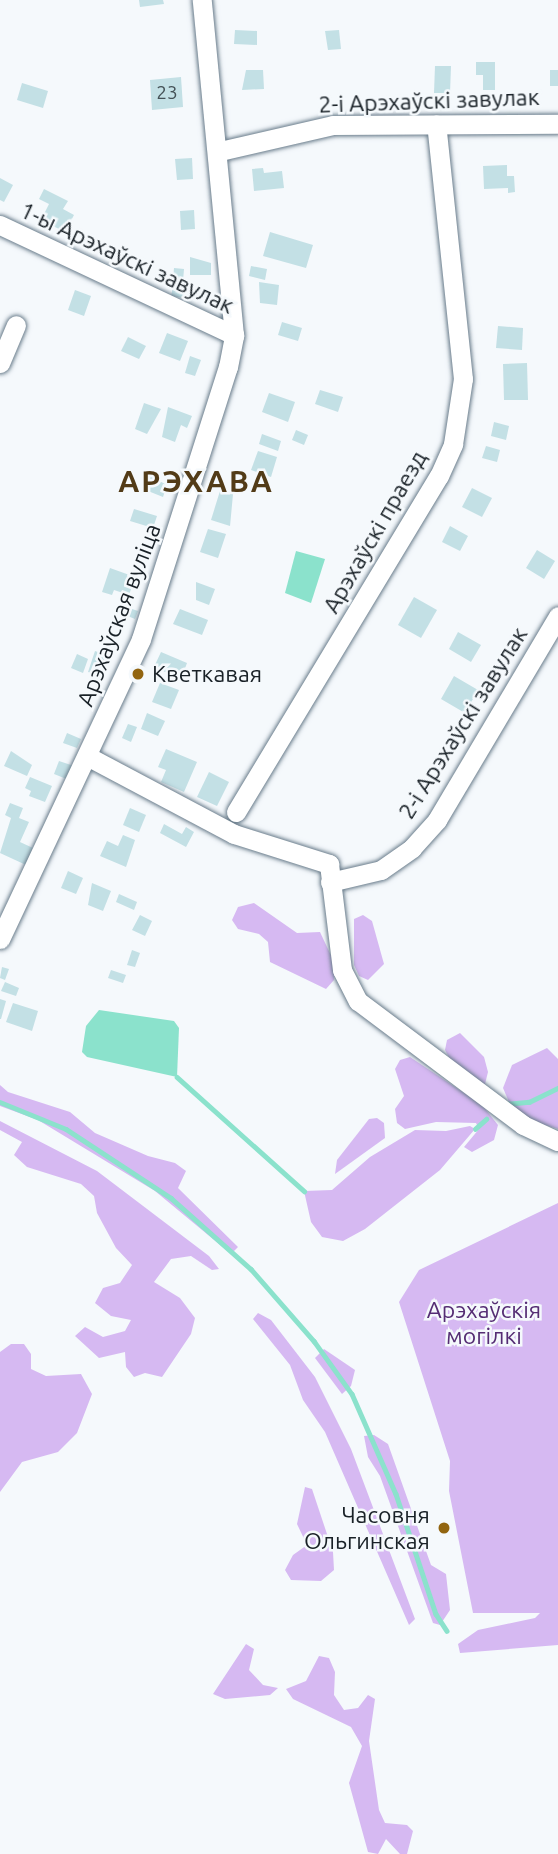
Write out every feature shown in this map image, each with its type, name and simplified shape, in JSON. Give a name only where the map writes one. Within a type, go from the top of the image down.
[{"type":"street","name":"Арэхаўская вуліца","points":[[0,939],[89,757],[128,670],[163,577],[228,367],[234,335],[220,151],[202,0]]},
{"type":"street","name":"Арэхаўскі праезд","points":[[236,812],[439,476],[453,444],[463,379],[436,124]]},
{"type":"street","name":"2-і Арэхаўскі завулак","points":[[220,151],[333,125],[558,124]]},
{"type":"street","name":"1-ы Арэхаўскі завулак","points":[[0,225],[234,335]]},
{"type":"street","points":[[0,363],[16,325]]},
{"type":"street","name":"2-і Арэхаўскі завулак","points":[[330,882],[381,870],[412,848],[437,820],[558,616]]},
{"type":"street","points":[[89,757],[234,834],[329,864],[342,970],[358,1001],[523,1125],[558,1140]]},
{"type":"green space","points":[[254,903],[297,933],[320,932],[335,964],[334,980],[326,989],[270,962],[268,942],[259,934],[238,929],[232,920],[238,907]]},
{"type":"green space","points":[[363,915],[372,921],[384,964],[368,980],[359,976],[354,965],[354,919]]},
{"type":"green space","points":[[460,1033],[484,1057],[488,1072],[485,1084],[478,1088],[457,1072],[445,1050],[447,1040]]},
{"type":"green space","points":[[547,1048],[558,1059],[558,1129],[515,1116],[503,1088],[512,1065]]},
{"type":"green space","points":[[410,1057],[482,1105],[498,1125],[494,1140],[472,1152],[464,1147],[479,1129],[476,1123],[436,1122],[405,1129],[397,1123],[395,1109],[404,1096],[395,1069],[400,1060]]},
{"type":"green space","points":[[0,1085],[8,1092],[70,1112],[95,1133],[148,1156],[175,1163],[186,1171],[178,1188],[238,1247],[231,1254],[155,1191],[38,1120],[0,1106]]},
{"type":"green space","points":[[377,1118],[384,1123],[385,1138],[335,1174],[337,1160],[369,1119]]},
{"type":"green space","points":[[0,1121],[97,1171],[209,1256],[219,1269],[212,1270],[191,1256],[171,1259],[154,1282],[180,1298],[195,1318],[191,1334],[162,1377],[145,1373],[134,1377],[126,1367],[125,1352],[99,1358],[75,1336],[85,1327],[103,1337],[125,1331],[131,1320],[111,1316],[95,1303],[103,1288],[120,1283],[132,1265],[116,1248],[97,1213],[94,1196],[81,1184],[27,1167],[14,1155],[22,1142],[0,1130]]},
{"type":"green space","points":[[470,1126],[475,1129],[440,1170],[365,1229],[343,1241],[322,1237],[311,1222],[304,1191],[332,1190],[370,1157],[415,1130],[446,1131]]},
{"type":"green space","name":"Арэхаўскія могілкі","points":[[558,1203],[558,1645],[460,1653],[458,1644],[478,1630],[535,1618],[540,1613],[473,1613],[449,1491],[450,1461],[399,1302],[419,1270]]},
{"type":"green space","points":[[258,1313],[271,1320],[315,1377],[351,1449],[415,1619],[409,1625],[325,1432],[303,1400],[290,1365],[253,1319]]},
{"type":"green space","points":[[11,1344],[24,1344],[31,1354],[31,1369],[46,1376],[81,1374],[92,1394],[77,1433],[58,1452],[22,1462],[0,1492],[0,1352]]},
{"type":"green space","points":[[324,1349],[355,1370],[351,1386],[342,1394],[315,1358]]},
{"type":"green space","points":[[374,1435],[388,1444],[431,1565],[446,1574],[450,1610],[440,1625],[433,1623],[380,1476],[368,1457],[364,1436]]},
{"type":"green space","points":[[305,1487],[312,1489],[333,1552],[334,1570],[321,1581],[291,1580],[285,1570],[293,1555],[307,1545],[297,1524]]},
{"type":"green space","points":[[246,1644],[254,1649],[249,1670],[263,1685],[278,1688],[270,1695],[225,1699],[213,1694]]},
{"type":"green space","points":[[319,1656],[329,1658],[335,1672],[334,1695],[344,1710],[358,1708],[368,1695],[375,1699],[369,1741],[379,1810],[385,1823],[407,1825],[413,1831],[407,1854],[400,1854],[386,1839],[378,1854],[368,1852],[349,1783],[362,1746],[351,1727],[293,1699],[286,1689],[306,1681]]},
{"type":"shaded area","points":[[296,551],[325,559],[311,603],[285,593]]},
{"type":"shaded area","points":[[99,1010],[174,1021],[179,1028],[177,1077],[87,1057],[82,1052],[86,1026]]},
{"type":"building","points":[[139,0],[163,0],[164,4],[140,7]]},
{"type":"building","points":[[235,30],[257,31],[257,45],[234,44]]},
{"type":"building","points":[[339,30],[341,49],[328,50],[325,31]]},
{"type":"building","points":[[476,62],[495,62],[495,90],[483,90],[483,75],[476,75]]},
{"type":"building","points":[[435,66],[451,66],[450,93],[434,93]]},
{"type":"building","points":[[246,70],[263,70],[264,89],[242,90]]},
{"type":"building","points":[[550,70],[558,70],[558,86],[550,86]]},
{"type":"building","points":[[181,77],[183,107],[152,110],[150,80]]},
{"type":"building","points":[[22,83],[48,91],[43,108],[17,100]]},
{"type":"building","points":[[192,158],[193,179],[177,180],[175,159]]},
{"type":"building","points":[[507,165],[507,176],[514,176],[515,192],[508,193],[508,188],[484,189],[483,166]]},
{"type":"building","points":[[263,168],[264,173],[282,171],[284,188],[254,191],[252,169]]},
{"type":"building","points":[[0,178],[13,185],[4,202],[0,200]]},
{"type":"building","points":[[44,189],[68,201],[63,209],[74,215],[65,232],[41,220],[49,204],[39,199]]},
{"type":"building","points":[[194,210],[195,229],[181,230],[180,211]]},
{"type":"building","points":[[270,232],[313,245],[306,268],[263,256]]},
{"type":"building","points":[[190,257],[211,263],[211,275],[190,275]]},
{"type":"building","points":[[251,266],[267,269],[265,280],[249,276]]},
{"type":"building","points":[[174,268],[184,269],[183,281],[173,280]]},
{"type":"building","points":[[174,282],[187,284],[184,298],[171,296]]},
{"type":"building","points":[[259,282],[279,285],[277,305],[260,303]]},
{"type":"building","points":[[75,290],[91,296],[84,316],[68,310]]},
{"type":"building","points":[[282,322],[302,328],[298,341],[278,335]]},
{"type":"building","points":[[498,326],[523,328],[522,350],[496,348]]},
{"type":"building","points":[[167,333],[188,341],[180,361],[159,353]]},
{"type":"building","points":[[128,337],[146,346],[139,359],[121,351]]},
{"type":"building","points":[[190,356],[201,360],[195,376],[185,373]]},
{"type":"building","points":[[527,363],[528,400],[504,400],[503,364]]},
{"type":"building","points":[[320,390],[343,397],[338,412],[315,404]]},
{"type":"building","points":[[269,393],[295,402],[288,422],[262,412]]},
{"type":"building","points":[[144,403],[161,409],[147,434],[135,429]]},
{"type":"building","points":[[168,407],[192,416],[187,428],[181,425],[175,442],[162,437]]},
{"type":"building","points":[[494,422],[509,426],[506,440],[491,436]]},
{"type":"building","points":[[296,430],[308,435],[304,445],[292,440]]},
{"type":"building","points":[[262,434],[281,441],[278,451],[259,444]]},
{"type":"building","points":[[486,446],[500,450],[497,462],[482,458]]},
{"type":"building","points":[[258,451],[277,457],[271,477],[251,470]]},
{"type":"building","points":[[146,474],[167,485],[163,497],[143,489]]},
{"type":"building","points":[[472,488],[492,498],[482,517],[462,507]]},
{"type":"building","points":[[220,491],[233,494],[230,526],[211,520]]},
{"type":"building","points":[[134,509],[157,516],[153,528],[130,521]]},
{"type":"building","points":[[450,526],[468,536],[460,551],[442,542]]},
{"type":"building","points":[[208,529],[226,534],[218,558],[200,552]]},
{"type":"building","points":[[537,550],[555,561],[544,579],[526,568]]},
{"type":"building","points":[[110,568],[135,577],[129,595],[114,590],[112,595],[102,592]]},
{"type":"building","points":[[196,582],[215,589],[209,605],[196,600]]},
{"type":"building","points":[[414,597],[437,610],[421,638],[398,625]]},
{"type":"building","points":[[123,606],[138,611],[135,619],[120,613]]},
{"type":"building","points":[[180,609],[208,620],[202,635],[173,624]]},
{"type":"building","points":[[458,632],[481,645],[471,662],[449,649]]},
{"type":"building","points":[[95,651],[109,656],[101,676],[88,672]]},
{"type":"building","points":[[161,652],[187,663],[181,679],[154,667]]},
{"type":"building","points":[[77,654],[88,659],[83,673],[71,668]]},
{"type":"building","points":[[454,676],[478,690],[465,713],[441,699]]},
{"type":"building","points":[[160,683],[179,690],[171,709],[152,702]]},
{"type":"building","points":[[147,713],[165,721],[158,736],[141,729]]},
{"type":"building","points":[[128,724],[137,727],[131,742],[122,738]]},
{"type":"building","points":[[67,733],[81,739],[77,748],[63,743]]},
{"type":"building","points":[[166,749],[197,762],[184,792],[161,782],[166,770],[158,767]]},
{"type":"building","points":[[11,751],[32,765],[27,776],[4,766]]},
{"type":"building","points":[[59,761],[74,766],[69,780],[54,774]]},
{"type":"building","points":[[209,772],[229,782],[217,806],[197,797]]},
{"type":"building","points":[[30,777],[52,786],[45,802],[29,796],[31,791],[25,788]]},
{"type":"building","points":[[10,803],[23,808],[19,818],[29,822],[20,842],[33,848],[26,865],[0,853],[11,818],[5,815]]},
{"type":"building","points":[[130,808],[146,815],[139,832],[123,825]]},
{"type":"building","points":[[164,824],[182,834],[186,827],[194,832],[186,847],[160,833]]},
{"type":"building","points":[[123,835],[135,840],[126,867],[100,856],[107,841],[118,846]]},
{"type":"building","points":[[68,871],[83,878],[76,894],[61,888]]},
{"type":"building","points":[[92,883],[111,891],[103,911],[88,905]]},
{"type":"building","points":[[119,894],[137,902],[134,910],[116,902]]},
{"type":"building","points":[[140,915],[152,921],[145,936],[132,930]]},
{"type":"building","points":[[132,950],[140,953],[135,967],[127,965]]},
{"type":"building","points":[[2,967],[9,969],[5,980],[0,978]]},
{"type":"building","points":[[111,970],[126,975],[123,983],[108,978]]},
{"type":"building","points":[[5,982],[19,988],[16,996],[1,991]]},
{"type":"building","points":[[0,999],[6,1001],[1,1019],[0,1019]]},
{"type":"building","points":[[13,1003],[38,1011],[32,1031],[6,1022]]},
{"type":"building","name":"Часовня Ольгинская","points":[[446,1521],[449,1533],[441,1534],[439,1523]]},
{"type":"waterway","points":[[177,1077],[304,1191]]},
{"type":"waterway","points":[[504,1104],[529,1102],[558,1088]]},
{"type":"waterway","points":[[0,1102],[66,1129],[171,1198],[251,1269],[314,1341],[352,1394],[396,1494],[436,1614],[447,1631]]},
{"type":"waterway","points":[[475,1129],[486,1119]]},
{"type":"place","name":"Кветкавая","points":[[138,674]]},
{"type":"place","name":"Часовня Ольгинская","points":[[444,1528]]},
{"type":"district","name":"АРЭХАВА","points":[[196,481]]}]
